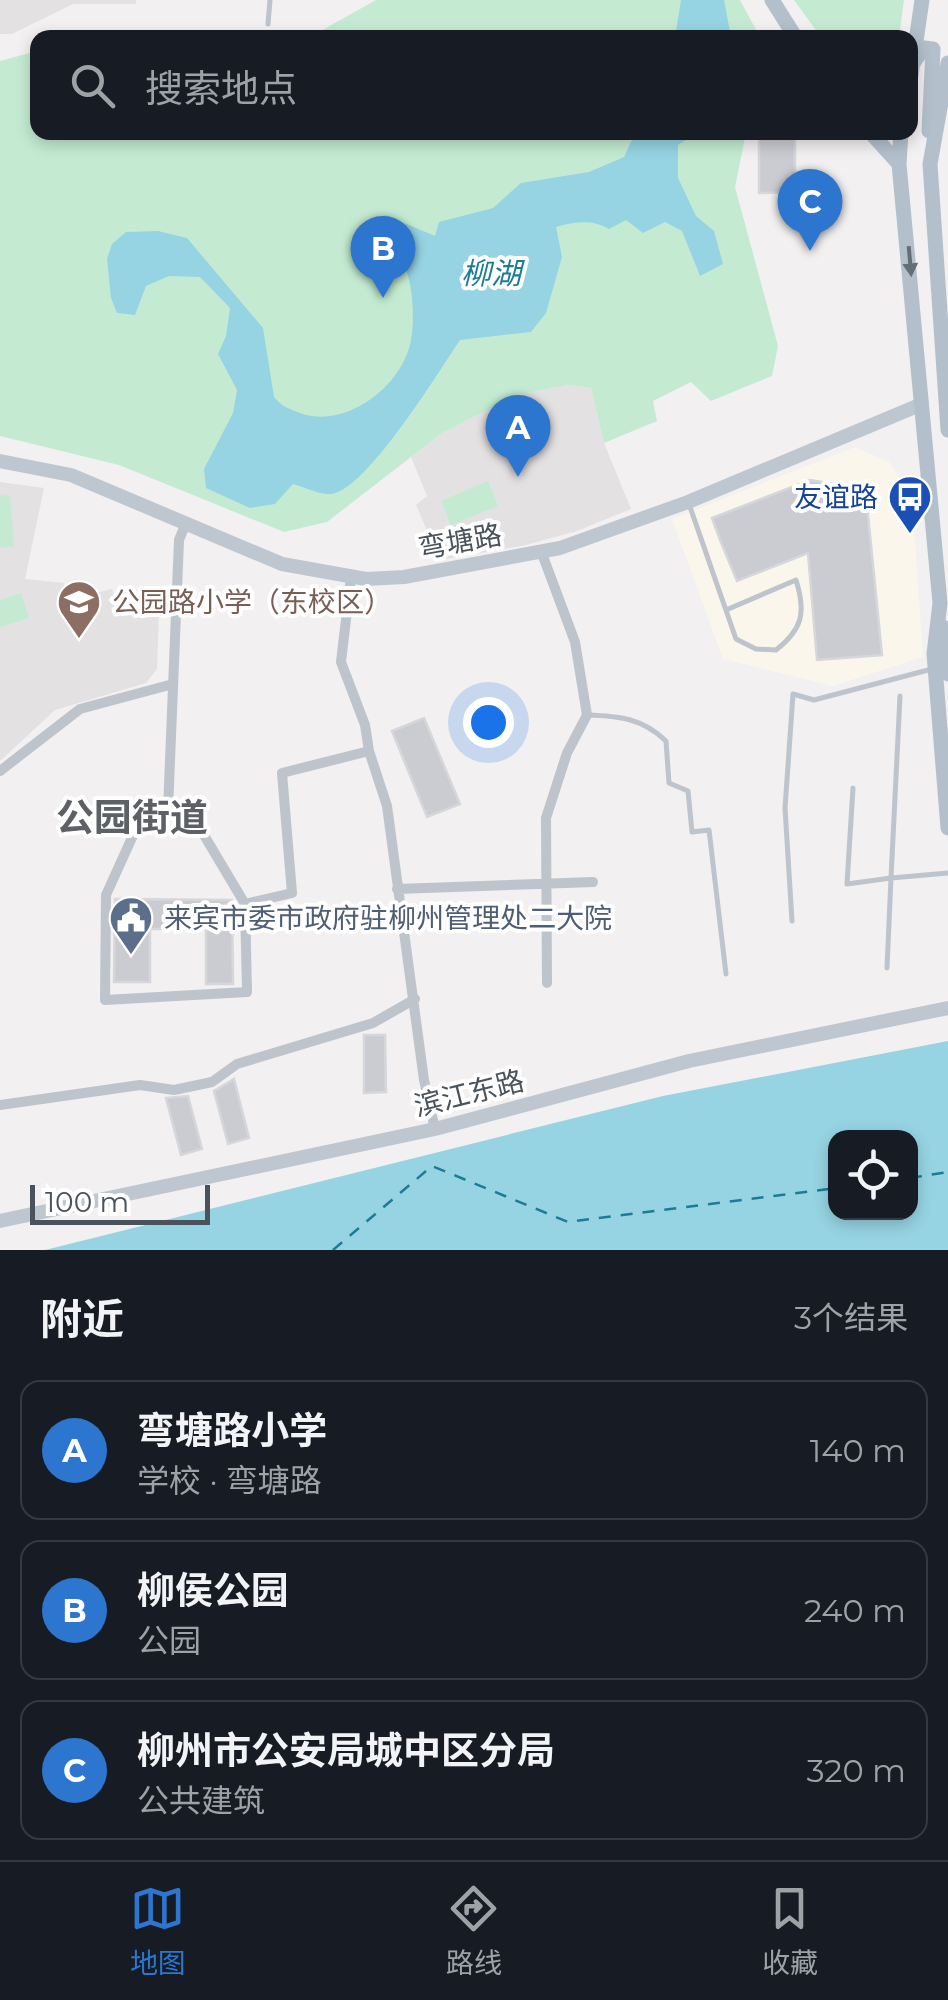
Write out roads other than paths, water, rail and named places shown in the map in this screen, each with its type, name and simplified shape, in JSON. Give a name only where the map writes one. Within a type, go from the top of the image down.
[{"type":"main road","points":[[772,0],[791,30]]},
{"type":"main road","points":[[918,31],[922,0]]},
{"type":"main road","points":[[918,56],[924,48],[933,49],[928,154],[948,430]]},
{"type":"main road","points":[[930,164],[943,124],[948,63]]},
{"type":"main road","points":[[877,140],[899,164]]},
{"type":"main road","points":[[901,140],[899,164],[940,604],[948,828]]},
{"type":"street","name":"弯塘路","points":[[0,461],[70,476],[282,564],[366,580],[560,548],[688,502],[922,404]]},
{"type":"street","points":[[168,810],[180,540],[186,522]]},
{"type":"street","points":[[541,552],[575,642],[588,715],[567,754],[546,818],[547,982]]},
{"type":"street","points":[[351,576],[341,662],[365,724],[387,806],[424,1080],[435,1129]]},
{"type":"street","points":[[0,771],[80,709],[173,684]]},
{"type":"street","points":[[245,904],[292,893],[282,774],[369,750]]},
{"type":"street","points":[[168,810],[195,820],[245,904],[248,992],[105,1000],[106,895],[134,831],[168,810]]},
{"type":"street","points":[[397,889],[593,882]]},
{"type":"street","points":[[0,1105],[140,1085],[174,1090],[212,1082],[237,1064],[372,1023],[415,999]]},
{"type":"street","name":"滨江东路","points":[[0,1221],[435,1129],[689,1061],[948,1008]]},
{"type":"lane","points":[[268,24],[270,0]]},
{"type":"lane","points":[[688,502],[736,639],[756,649],[776,650],[795,635],[803,603],[796,580],[726,610]]},
{"type":"lane","points":[[792,921],[785,808],[793,694],[814,700],[941,671]]},
{"type":"lane","points":[[887,968],[900,696]]},
{"type":"lane","points":[[588,715],[620,716],[650,726],[666,741],[669,783],[688,790],[692,832],[709,830],[726,974]]},
{"type":"lane","points":[[852,788],[846,884],[948,873]]},
{"type":"water","points":[[681,0],[724,0],[730,30],[676,30]]},
{"type":"water","name":"柳湖","points":[[632,140],[686,140],[678,145],[678,178],[696,216],[714,231],[723,264],[700,276],[682,231],[665,222],[643,233],[626,220],[609,229],[583,222],[556,227],[562,257],[546,313],[531,332],[460,340],[401,428],[346,488],[327,494],[293,484],[275,504],[250,508],[206,488],[204,469],[233,413],[237,390],[218,354],[226,336],[230,308],[200,277],[169,276],[146,286],[135,315],[117,313],[111,298],[107,259],[112,244],[126,232],[158,231],[187,238],[263,328],[274,397],[279,403],[317,417],[335,415],[353,410],[384,388],[406,357],[411,340],[409,280],[401,258],[379,231],[385,215],[435,236],[439,222],[493,208],[521,183],[589,172],[624,157]]},
{"type":"water","points":[[948,1041],[948,1250],[45,1250],[663,1096]]},
{"type":"place","name":"柳州市公安局城中区分局","points":[[810,251]]},
{"type":"place","name":"柳侯公园","points":[[383,298]]},
{"type":"place","name":"弯塘路小学","points":[[518,477]]},
{"type":"place","name":"友谊路","points":[[910,535]]},
{"type":"place","name":"公园路小学（东校区）","points":[[79,640]]},
{"type":"place","name":"来宾市委市政府驻柳州管理处二大院","points":[[131,956]]},
{"type":"district","name":"公园街道","points":[[132,817]]}]
